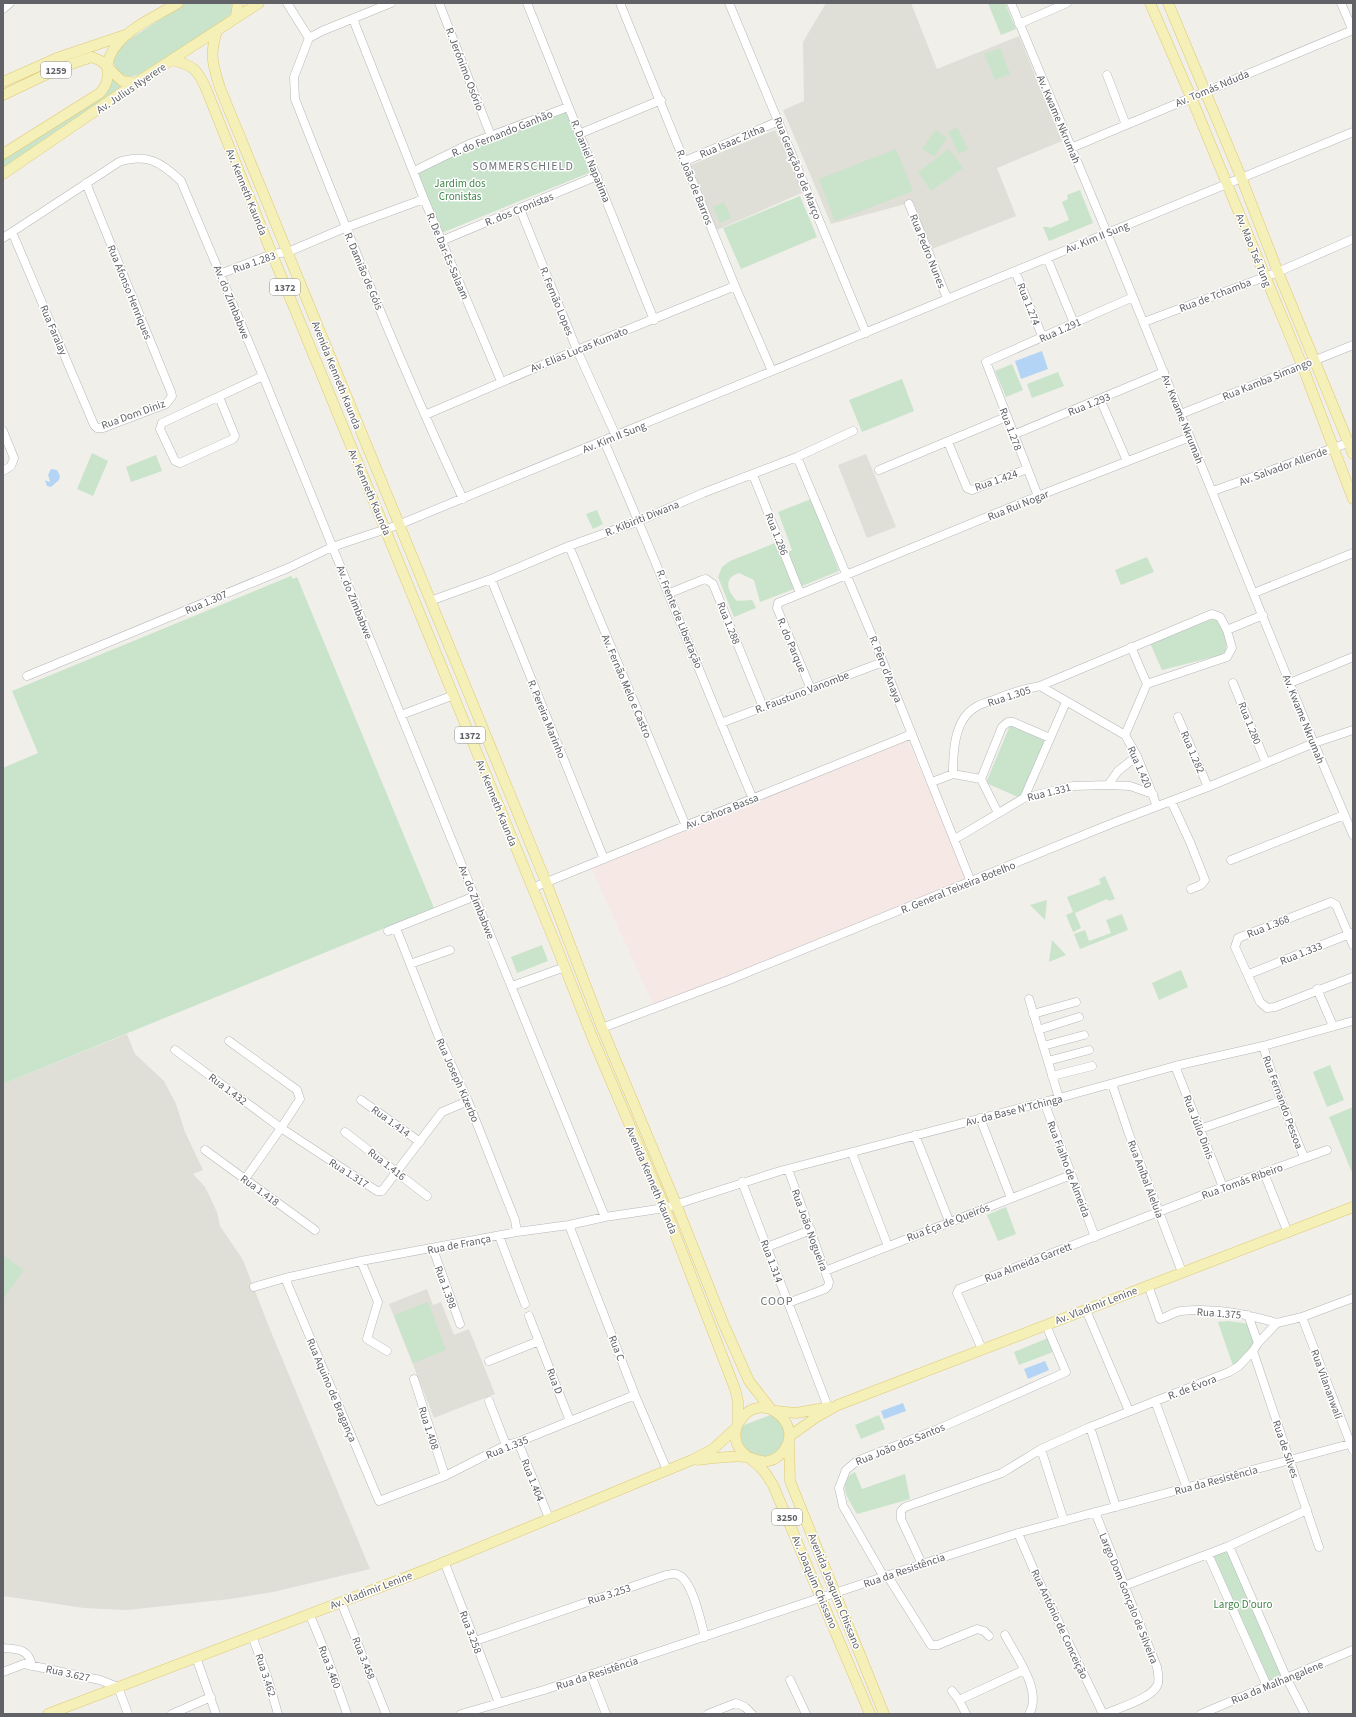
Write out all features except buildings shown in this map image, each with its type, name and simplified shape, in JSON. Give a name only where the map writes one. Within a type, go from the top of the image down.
[{"type":"main road","points":[[3,82],[57,58],[128,34],[178,3]]},
{"type":"main road","points":[[236,16],[238,3]]},
{"type":"main road","name":"Av. Julius Nyerere","points":[[3,174],[136,83],[217,31],[236,16],[259,3]]},
{"type":"main road","name":"Av. Mao Tsé Tung","points":[[1150,3],[1191,97],[1264,277],[1302,365],[1353,499]]},
{"type":"main road","name":"Av. Mao Tsé Tung","points":[[1168,3],[1241,177],[1278,272],[1351,442],[1353,454]]},
{"type":"main road","name":"Av. Kenneth Kaunda","points":[[217,31],[211,51],[216,76],[288,252]]},
{"type":"main road","points":[[3,154],[100,93],[106,86],[109,78],[108,68],[112,52],[128,34]]},
{"type":"main road","name":"1259","points":[[3,95],[62,67],[85,58],[92,57],[101,61],[108,68]]},
{"type":"main road","name":"Av. Kenneth Kaunda","points":[[171,60],[188,64],[201,76],[272,254],[554,940]]},
{"type":"main road","points":[[108,68],[122,80],[136,83]]},
{"type":"main road","name":"Avenida Kenneth Kaunda","points":[[288,252],[405,541]]},
{"type":"main road","name":"Av. Kenneth Kaunda","points":[[405,541],[546,882],[567,938]]},
{"type":"main road","name":"Avenida Kenneth Kaunda","points":[[567,938],[602,1028],[676,1204],[724,1325],[749,1382],[773,1410]]},
{"type":"main road","name":"Avenida Kenneth Kaunda","points":[[554,940],[593,1039],[665,1208],[735,1389],[738,1401],[737,1426]]},
{"type":"main road","name":"Av. Vladimir Lenine","points":[[789,1440],[815,1418],[832,1407],[1353,1207]]},
{"type":"main road","name":"Av. Vladimir Lenine","points":[[773,1410],[796,1412],[832,1407]]},
{"type":"main road","points":[[760,1408],[773,1410],[784,1418],[789,1426],[789,1440],[780,1456],[767,1462],[747,1457],[737,1444],[737,1426],[743,1416],[751,1410],[760,1408]]},
{"type":"main road","name":"Av. Vladimir Lenine","points":[[48,1714],[66,1711],[118,1687],[341,1602],[671,1469],[713,1449],[737,1426]]},
{"type":"main road","name":"Avenida Joaquim Chissano","points":[[789,1440],[790,1481],[884,1714]]},
{"type":"main road","name":"Av. Vladimir Lenine","points":[[692,1460],[747,1457]]},
{"type":"main road","name":"Av. Joaquim Chissano","points":[[747,1457],[761,1468],[773,1485],[870,1714]]},
{"type":"street","points":[[3,9],[10,3]]},
{"type":"street","points":[[287,3],[309,38],[322,31],[391,3]]},
{"type":"street","name":"R. Jerónimo Osório","points":[[439,3],[491,136]]},
{"type":"street","name":"R. Daniel Napatima","points":[[527,3],[654,320]]},
{"type":"street","name":"R. João de Barros","points":[[620,3],[735,286],[772,371]]},
{"type":"street","name":"Rua Geração 8 de Março","points":[[729,3],[866,333]]},
{"type":"street","name":"Av. Kwame Nkrumah","points":[[1011,3],[1144,322],[1314,743],[1353,835]]},
{"type":"street","points":[[1019,24],[1067,3]]},
{"type":"street","points":[[1341,3],[1353,31]]},
{"type":"street","name":"R. De Dar-Es-Salaam","points":[[352,19],[441,241],[501,381]]},
{"type":"street","name":"Av. Tomás Nduda","points":[[1071,148],[1204,91],[1353,31]]},
{"type":"street","name":"R. Damião de Góis","points":[[309,38],[294,77],[295,100],[346,228],[425,415],[464,499]]},
{"type":"street","points":[[1106,75],[1126,125]]},
{"type":"street","points":[[579,134],[660,100]]},
{"type":"street","name":"R. do Fernando Ganhão","points":[[414,171],[469,144],[568,107]]},
{"type":"street","name":"Rua Isaac Zitha","points":[[685,161],[779,121]]},
{"type":"street","name":"Av. Kim II Sung","points":[[841,344],[947,298],[1353,132]]},
{"type":"street","name":"Av. do Zimbabwe","points":[[3,238],[119,162],[128,159],[141,158],[160,163],[181,182],[263,376],[605,1217]]},
{"type":"street","name":"R. dos Cronistas","points":[[441,241],[597,176]]},
{"type":"street","name":"Rua Afonso Henriques","points":[[86,183],[171,392],[170,401]]},
{"type":"street","name":"Rua 1.283","points":[[220,274],[272,254],[288,252],[346,228],[424,199]]},
{"type":"street","name":"Rua Pedro Nunes","points":[[909,204],[947,298]]},
{"type":"street","name":"R. Fernão Lopes","points":[[520,209],[576,350],[616,436]]},
{"type":"street","name":"Rua Faralay","points":[[12,232],[94,425],[97,428]]},
{"type":"street","name":"Rua de Tchamba","points":[[1144,322],[1278,272],[1353,239]]},
{"type":"street","points":[[1047,258],[1074,323]]},
{"type":"street","name":"Rua 1.274","points":[[1015,271],[1043,338]]},
{"type":"street","name":"Av. Elias Lucas Kumato","points":[[425,415],[501,381],[735,286]]},
{"type":"street","name":"Rua 1.291","points":[[986,362],[1133,297]]},
{"type":"street","name":"Av. Kim Il Sung","points":[[386,530],[841,344]]},
{"type":"street","name":"Rua Kamba Simango","points":[[1181,414],[1353,345]]},
{"type":"street","name":"Rua 1.278","points":[[986,362],[1006,417],[1038,496]]},
{"type":"street","name":"Rua 1.293","points":[[1013,435],[1164,372]]},
{"type":"street","points":[[219,397],[235,436],[233,439],[180,463],[174,461],[160,429],[161,424],[263,376]]},
{"type":"street","points":[[1100,400],[1128,461]]},
{"type":"street","name":"Rua Dom Diniz","points":[[97,428],[103,428],[152,410],[170,401]]},
{"type":"street","points":[[879,470],[1006,417]]},
{"type":"street","points":[[3,431],[14,458],[11,466],[3,471]]},
{"type":"street","name":"R. Kibiriti Diwana","points":[[430,600],[491,579],[569,546],[640,521],[703,493],[797,458],[853,431]]},
{"type":"street","name":"Rua Rui Nogar","points":[[846,574],[1038,496],[1190,437]]},
{"type":"street","name":"R. Frente de Libertação","points":[[604,441],[670,593],[721,723],[753,799]]},
{"type":"street","name":"Rua 1.424","points":[[948,442],[967,488],[972,490],[1027,469]]},
{"type":"street","name":"Av. Salvador Allende","points":[[1213,491],[1351,442]]},
{"type":"street","name":"R. Pêro d'Anaya","points":[[797,458],[883,662],[971,882]]},
{"type":"street","name":"Rua 1.286","points":[[753,475],[800,593]]},
{"type":"street","name":"Rua 1.307","points":[[26,676],[288,568],[332,547],[386,530]]},
{"type":"street","name":"Av. Fernão Melo e Castro","points":[[569,546],[686,826]]},
{"type":"street","points":[[1254,593],[1353,554]]},
{"type":"street","name":"R. do Parque","points":[[811,688],[777,608],[778,603],[846,574]]},
{"type":"street","name":"R. Pereira Marinho","points":[[491,579],[604,859]]},
{"type":"street","name":"Rua 1.288","points":[[670,593],[706,579],[713,584],[763,707]]},
{"type":"street","name":"Rua 1.305","points":[[954,774],[953,751],[959,728],[966,716],[975,707],[1020,690],[1040,686],[1212,614],[1220,616],[1227,630]]},
{"type":"street","points":[[1131,647],[1147,684],[1228,658],[1232,648],[1227,630],[1263,615]]},
{"type":"street","points":[[1290,683],[1353,657]]},
{"type":"street","name":"R. Faustuno Vanombe","points":[[721,723],[883,662]]},
{"type":"street","name":"Rua 1.280","points":[[1233,683],[1266,763]]},
{"type":"street","name":"Rua 1.420","points":[[1147,684],[1126,735],[1137,756],[1157,806]]},
{"type":"street","points":[[1040,686],[1126,735]]},
{"type":"street","points":[[401,715],[454,695]]},
{"type":"street","points":[[1024,798],[1066,702]]},
{"type":"street","name":"Rua 1.282","points":[[1178,717],[1208,788]]},
{"type":"street","points":[[998,813],[981,779],[1002,727],[1008,722],[1013,722],[1050,738]]},
{"type":"street","name":"R. General Teixeira Botelho","points":[[602,1028],[729,980],[1157,806],[1208,788],[1314,743],[1353,730]]},
{"type":"street","name":"Av. Cahora Bassa","points":[[532,888],[912,734]]},
{"type":"street","points":[[1108,784],[1118,771],[1137,756]]},
{"type":"street","points":[[932,782],[954,774],[981,779]]},
{"type":"street","name":"Rua 1.331","points":[[955,839],[1024,798],[1073,786],[1108,784],[1130,786],[1152,794]]},
{"type":"street","points":[[1171,801],[1190,842],[1205,880],[1202,885],[1191,889]]},
{"type":"street","points":[[1231,860],[1344,815]]},
{"type":"street","name":"Rua Joseph Kizerbo","points":[[475,896],[392,929],[410,964],[438,1035],[468,1101],[515,1220],[517,1232]]},
{"type":"street","name":"Rua 1.368","points":[[1353,945],[1351,934],[1336,905],[1328,902],[1238,938],[1236,947],[1260,1002],[1267,1008],[1275,1007],[1317,989],[1353,977]]},
{"type":"street","name":"Rua 1.333","points":[[1249,974],[1351,934]]},
{"type":"street","points":[[410,964],[450,950]]},
{"type":"street","points":[[512,986],[565,967]]},
{"type":"street","points":[[1317,989],[1333,1026]]},
{"type":"street","points":[[1029,999],[1059,1098]]},
{"type":"street","points":[[1033,1014],[1076,1002]]},
{"type":"street","points":[[1038,1030],[1079,1018]]},
{"type":"street","name":"Av. da Base N'Tchinga","points":[[665,1208],[742,1182],[788,1169],[1175,1066],[1263,1046],[1353,1021]]},
{"type":"street","points":[[1043,1046],[1084,1035]]},
{"type":"street","points":[[229,1041],[297,1090],[299,1094],[298,1104],[245,1179]]},
{"type":"street","name":"Rua Fernando Pessoa","points":[[1263,1046],[1281,1101],[1304,1157]]},
{"type":"street","name":"Rua 1.432","points":[[175,1050],[281,1128]]},
{"type":"street","points":[[1048,1060],[1090,1050]]},
{"type":"street","points":[[1052,1076],[1092,1066]]},
{"type":"street","name":"Rua Júlio Dinis","points":[[1175,1066],[1222,1187]]},
{"type":"street","name":"Rua Aníbal Aleluia","points":[[1112,1084],[1128,1134],[1182,1272]]},
{"type":"street","name":"Rua 1.414","points":[[361,1100],[420,1142]]},
{"type":"street","name":"Rua 1.317","points":[[281,1128],[377,1192],[384,1190],[442,1112],[468,1101]]},
{"type":"street","points":[[1200,1129],[1281,1101]]},
{"type":"street","name":"Rua Fialho de Almeida","points":[[1044,1102],[1095,1237]]},
{"type":"street","points":[[980,1118],[1011,1198]]},
{"type":"street","name":"Rua 1.416","points":[[345,1132],[427,1196]]},
{"type":"street","points":[[915,1135],[949,1221]]},
{"type":"street","name":"Rua 1.418","points":[[205,1150],[315,1230]]},
{"type":"street","name":"Rua Tomás Ribeiro","points":[[1158,1213],[1222,1187],[1327,1150]]},
{"type":"street","points":[[852,1153],[888,1246]]},
{"type":"street","name":"Rua João Nogueira","points":[[788,1169],[829,1282],[825,1289],[788,1303]]},
{"type":"street","points":[[1264,1173],[1288,1233]]},
{"type":"street","name":"Rua Éça de Queirós","points":[[825,1271],[949,1221],[1071,1175]]},
{"type":"street","name":"Rua 1.314","points":[[742,1182],[788,1303],[832,1407]]},
{"type":"street","name":"Rua de França","points":[[254,1287],[285,1278],[361,1261],[433,1249],[517,1232],[569,1225],[605,1217],[665,1208]]},
{"type":"street","name":"Rua Almeida Garrett","points":[[982,1350],[957,1293],[959,1289],[1158,1213]]},
{"type":"street","name":"Rua C","points":[[569,1225],[635,1395],[671,1469]]},
{"type":"street","points":[[767,1247],[811,1230]]},
{"type":"street","points":[[499,1236],[525,1304]]},
{"type":"street","name":"Rua 1.398","points":[[433,1249],[460,1324]]},
{"type":"street","points":[[361,1261],[378,1302],[368,1339],[386,1351]]},
{"type":"street","name":"Rua Aquino de Bragança","points":[[285,1278],[379,1501]]},
{"type":"street","name":"Rua 1.375","points":[[1148,1285],[1160,1319],[1180,1311],[1214,1311],[1248,1315],[1277,1323]]},
{"type":"street","points":[[1277,1323],[1302,1317],[1353,1298]]},
{"type":"street","points":[[1086,1310],[1129,1411]]},
{"type":"street","points":[[1248,1315],[1258,1343]]},
{"type":"street","name":"Rua D","points":[[529,1316],[570,1421]]},
{"type":"street","name":"Rua Vilananwali","points":[[1302,1317],[1352,1446]]},
{"type":"street","name":"R. de Évora","points":[[922,1564],[901,1519],[901,1511],[908,1506],[1002,1473],[1041,1449],[1090,1427],[1229,1372],[1239,1366],[1277,1323]]},
{"type":"street","name":"Rua João dos Santos","points":[[989,1636],[984,1631],[977,1628],[938,1645],[931,1645],[885,1576],[843,1506],[839,1488],[846,1470],[857,1461],[938,1429],[1066,1372],[1046,1325]]},
{"type":"street","points":[[489,1361],[539,1341]]},
{"type":"street","name":"Rua de Silves","points":[[1253,1351],[1319,1547]]},
{"type":"street","name":"Rua 1.408","points":[[414,1380],[445,1476]]},
{"type":"street","name":"Rua 1.335","points":[[379,1501],[445,1476],[506,1445],[518,1442],[635,1395]]},
{"type":"street","points":[[489,1401],[506,1445]]},
{"type":"street","points":[[1155,1401],[1187,1488]]},
{"type":"street","points":[[1090,1427],[1116,1507]]},
{"type":"street","name":"Rua 1.404","points":[[518,1442],[549,1518]]},
{"type":"street","name":"Rua da Resistência","points":[[461,1714],[591,1675],[1018,1533],[1290,1460],[1352,1446]]},
{"type":"street","points":[[1041,1449],[1064,1521]]},
{"type":"street","points":[[1124,1586],[1228,1546],[1307,1510]]},
{"type":"street","name":"Largo Dom Gonçalo de Silveira","points":[[1095,1512],[1157,1667],[1158,1685],[1146,1697],[1104,1714]]},
{"type":"street","name":"Rua António de Conceição","points":[[1018,1533],[1036,1575],[1104,1714]]},
{"type":"street","points":[[1228,1546],[1287,1679],[1305,1714]]},
{"type":"street","points":[[1208,1554],[1267,1686]]},
{"type":"street","name":"Rua 3.258","points":[[444,1561],[499,1703]]},
{"type":"street","name":"Rua 3.253","points":[[474,1641],[592,1599],[666,1575],[676,1574],[684,1578],[690,1586],[705,1637]]},
{"type":"street","name":"Rua 3.458","points":[[341,1602],[386,1714]]},
{"type":"street","name":"Rua 3.460","points":[[312,1620],[331,1665],[347,1714]]},
{"type":"street","points":[[1005,1635],[1030,1682],[1034,1697],[1029,1714]]},
{"type":"street","name":"Rua 3.462","points":[[252,1636],[267,1676],[278,1714]]},
{"type":"street","name":"Rua 3.627","points":[[3,1648],[26,1653],[31,1658],[32,1666],[100,1680],[118,1687]]},
{"type":"street","name":"Rua da Malhangalene","points":[[1201,1714],[1353,1650]]},
{"type":"street","points":[[196,1657],[216,1714]]},
{"type":"street","points":[[3,1672],[22,1665],[32,1666]]},
{"type":"street","points":[[960,1700],[1024,1670]]},
{"type":"street","points":[[591,1675],[606,1714]]},
{"type":"street","points":[[790,1680],[806,1714]]},
{"type":"street","points":[[118,1687],[128,1714]]},
{"type":"street","points":[[952,1691],[960,1700],[966,1714]]},
{"type":"street","points":[[172,1714],[211,1697]]},
{"type":"street","points":[[708,1714],[736,1703],[745,1707],[752,1714]]},
{"type":"shaded area","points":[[826,3],[911,3],[937,69],[1019,36],[1062,141],[997,168],[1016,216],[932,249],[913,202],[831,224],[783,110],[804,101],[803,42]]},
{"type":"shaded area","points":[[775,130],[806,191],[717,230],[691,165]]},
{"type":"shaded area","points":[[866,454],[896,527],[867,538],[838,465]]},
{"type":"shaded area","points":[[907,739],[970,882],[654,1006],[591,868]]},
{"type":"shaded area","points":[[127,1034],[135,1054],[164,1081],[176,1104],[185,1132],[203,1170],[193,1174],[205,1187],[217,1212],[220,1226],[243,1260],[269,1327],[370,1569],[273,1592],[230,1599],[127,1610],[84,1608],[3,1596],[3,1084]]},
{"type":"shaded area","points":[[427,1289],[433,1305],[441,1302],[454,1335],[469,1329],[495,1394],[434,1418],[389,1304]]},
{"type":"green space","points":[[184,3],[235,3],[231,14],[222,22],[138,75],[129,76],[119,72],[114,65],[113,60],[120,46]]},
{"type":"green space","points":[[988,3],[1005,3],[1016,29],[1001,35]]},
{"type":"green space","points":[[1000,48],[1010,74],[995,80],[984,54]]},
{"type":"green space","points":[[113,78],[128,85],[3,170],[3,160],[106,92]]},
{"type":"green space","name":"Jardim dos Cronistas","points":[[565,110],[591,172],[439,234],[414,173]]},
{"type":"green space","points":[[957,127],[968,149],[959,154],[948,132]]},
{"type":"green space","points":[[936,130],[947,138],[934,157],[922,149]]},
{"type":"green space","points":[[896,149],[913,191],[835,221],[819,179]]},
{"type":"green space","points":[[949,149],[963,168],[931,191],[918,172]]},
{"type":"green space","points":[[1080,190],[1093,223],[1049,241],[1043,227],[1050,228],[1069,220],[1062,202],[1068,199],[1067,195]]},
{"type":"green space","points":[[800,196],[817,237],[741,269],[723,228]]},
{"type":"green space","points":[[724,202],[731,218],[720,223],[713,207]]},
{"type":"green space","points":[[1012,364],[1023,390],[1006,397],[995,371]]},
{"type":"green space","points":[[1058,372],[1064,386],[1032,398],[1027,384]]},
{"type":"green space","points":[[902,379],[914,411],[862,432],[849,400]]},
{"type":"green space","points":[[92,453],[108,461],[93,496],[77,489]]},
{"type":"green space","points":[[156,455],[162,471],[131,482],[126,467]]},
{"type":"green space","points":[[811,499],[839,571],[802,586],[788,552],[792,550],[778,512]]},
{"type":"green space","points":[[597,510],[603,524],[593,529],[586,514]]},
{"type":"green space","points":[[775,543],[794,589],[760,602],[754,580],[739,573],[734,575],[729,581],[728,585],[731,593],[737,601],[752,600],[756,608],[734,617],[718,577],[722,567],[730,561]]},
{"type":"green space","points":[[1147,557],[1154,572],[1121,585],[1115,570]]},
{"type":"green space","points":[[291,576],[293,579],[297,577],[434,908],[3,1084],[3,768],[38,753],[12,691]]},
{"type":"green space","points":[[1215,618],[1220,625],[1226,640],[1225,654],[1162,670],[1150,643]]},
{"type":"green space","points":[[1011,723],[1046,738],[1020,798],[986,783]]},
{"type":"green space","points":[[1105,876],[1115,899],[1109,901],[1107,899],[1075,913],[1081,928],[1073,932],[1066,915],[1073,912],[1067,897],[1101,884],[1099,879]]},
{"type":"green space","points":[[1047,900],[1045,920],[1030,905]]},
{"type":"green space","points":[[1122,914],[1128,930],[1080,949],[1074,934],[1085,930],[1089,941],[1111,933],[1106,920]]},
{"type":"green space","points":[[1052,940],[1066,955],[1049,962]]},
{"type":"green space","points":[[542,945],[548,961],[517,973],[511,957]]},
{"type":"green space","points":[[1181,970],[1188,987],[1159,1000],[1152,983]]},
{"type":"green space","points":[[1330,1065],[1344,1100],[1327,1107],[1313,1072]]},
{"type":"green space","points":[[1353,1107],[1353,1175],[1329,1117]]},
{"type":"green space","points":[[1006,1207],[1016,1234],[998,1241],[987,1215]]},
{"type":"green space","points":[[4,1256],[24,1270],[3,1299],[3,1257]]},
{"type":"green space","points":[[428,1302],[446,1350],[413,1363],[394,1315]]},
{"type":"green space","points":[[1228,1321],[1250,1324],[1256,1342],[1242,1359],[1233,1366],[1218,1322]]},
{"type":"green space","points":[[1048,1338],[1053,1352],[1019,1365],[1014,1352]]},
{"type":"green space","points":[[773,1414],[789,1422],[781,1451],[760,1458],[754,1458],[737,1439],[741,1426]]},
{"type":"green space","points":[[879,1415],[885,1429],[861,1439],[855,1425]]},
{"type":"green space","points":[[855,1472],[862,1489],[905,1474],[910,1499],[857,1514],[848,1497],[845,1486],[849,1476]]},
{"type":"green space","name":"Largo D'ouro","points":[[1229,1546],[1287,1679],[1267,1686],[1208,1554]]},
{"type":"water","points":[[1042,351],[1048,369],[1021,379],[1015,361]]},
{"type":"water","points":[[51,469],[57,470],[60,476],[59,480],[51,487],[47,486],[45,480],[50,481],[48,475]]},
{"type":"water","points":[[1045,1361],[1049,1370],[1028,1379],[1024,1369]]},
{"type":"water","points":[[903,1403],[906,1411],[884,1419],[881,1411]]},
{"type":"district","name":"SOMMERSCHIELD","points":[[523,166]]},
{"type":"district","name":"COOP","points":[[777,1301]]}]
